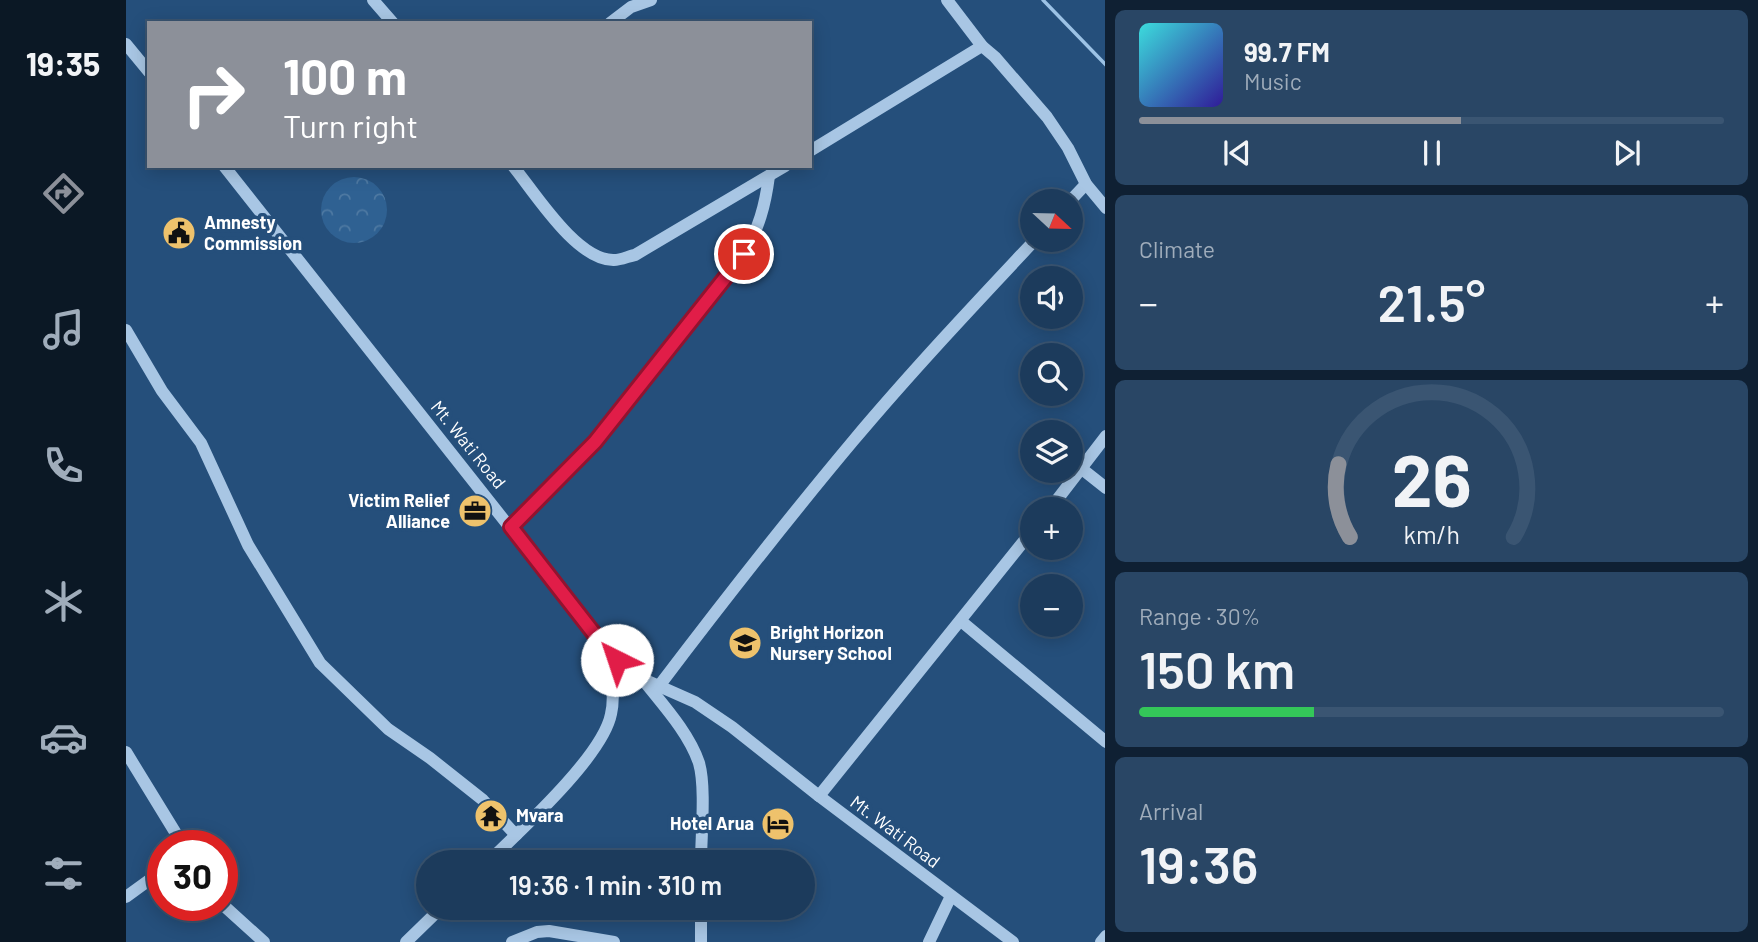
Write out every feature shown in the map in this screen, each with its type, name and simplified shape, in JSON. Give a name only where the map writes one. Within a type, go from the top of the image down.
[{"type":"street","points":[[373,0],[391,21]]},
{"type":"street","points":[[612,21],[628,4],[651,0]]},
{"type":"street","points":[[947,0],[982,46],[995,57],[1047,117],[1068,148],[1086,184],[1105,208]]},
{"type":"street","points":[[126,44],[147,70]]},
{"type":"street","points":[[812,150],[982,46]]},
{"type":"street","name":"Mt. Wati Road","points":[[226,168],[606,649],[643,679],[695,702],[732,727],[1013,942]]},
{"type":"street","points":[[515,168],[571,238],[594,255],[613,260],[635,255],[782,168]]},
{"type":"street","points":[[511,527],[595,442],[744,254],[758,230],[765,207],[769,176]]},
{"type":"street","points":[[1081,189],[1086,184]]},
{"type":"street","points":[[659,686],[746,571],[854,440],[927,356],[1024,252]]},
{"type":"street","points":[[126,330],[162,391],[201,443],[248,545],[317,659],[388,729],[483,800],[516,835]]},
{"type":"street","points":[[1083,468],[1105,436]]},
{"type":"street","points":[[1083,470],[1105,488]]},
{"type":"street","points":[[1060,497],[1071,483]]},
{"type":"street","points":[[819,796],[1020,546]]},
{"type":"street","points":[[961,621],[1105,741]]},
{"type":"street","points":[[500,850],[570,779],[606,731],[612,702],[606,649]]},
{"type":"street","points":[[643,679],[669,713],[698,762],[701,777],[701,850]]},
{"type":"street","points":[[126,752],[174,830]]},
{"type":"street","points":[[126,897],[147,882]]},
{"type":"street","points":[[929,942],[951,896]]},
{"type":"street","points":[[238,918],[264,942]]},
{"type":"street","points":[[406,942],[429,920]]},
{"type":"street","points":[[701,920],[701,942]]},
{"type":"street","points":[[512,942],[537,932],[549,931],[614,942]]},
{"type":"street","points":[[1101,942],[1105,936]]},
{"type":"green space","points":[[348,177],[360,177],[372,182],[382,192],[387,210],[385,223],[372,238],[360,243],[348,243],[336,238],[326,228],[321,216],[321,204],[326,192],[336,182]]},
{"type":"waterway","points":[[1043,0],[1105,64]]},
{"type":"place","name":"Amnesty Commission","points":[[179,233]]},
{"type":"place","name":"Victim Relief Alliance","points":[[475,511]]},
{"type":"place","name":"Bright Horizon Nursery School","points":[[745,643]]},
{"type":"place","name":"Mvara","points":[[491,816]]},
{"type":"place","name":"Hotel Arua","points":[[778,824]]},
{"type":"route","points":[[617,660],[511,527],[595,442],[744,254]]}]
